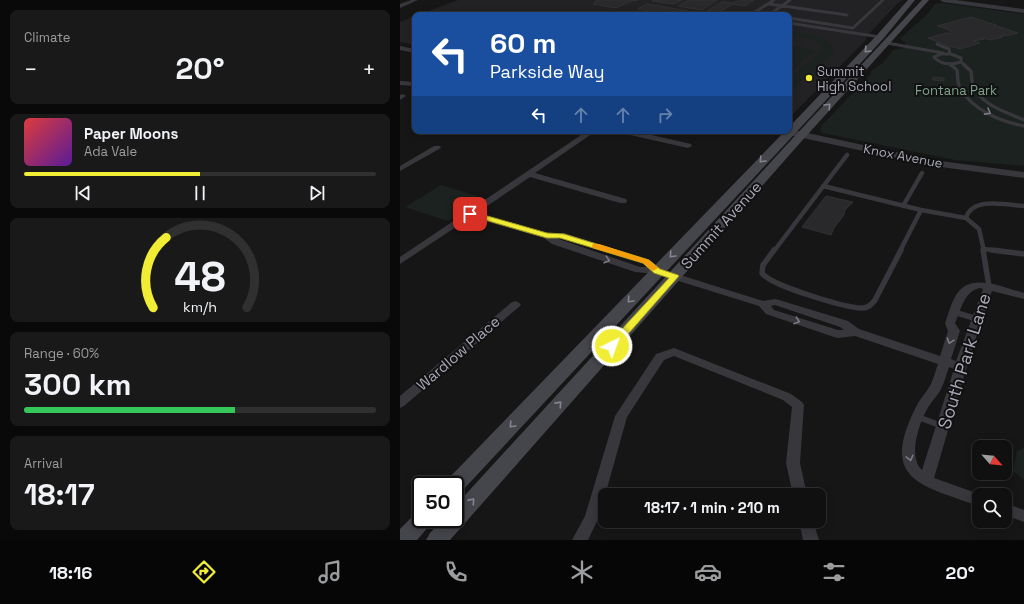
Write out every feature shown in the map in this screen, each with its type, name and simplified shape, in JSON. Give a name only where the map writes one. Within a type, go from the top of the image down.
[{"type":"main road","name":"Summit Avenue","points":[[437,540],[802,135],[883,40],[912,0]]},
{"type":"main road","name":"Summit Avenue","points":[[792,126],[926,0]]},
{"type":"main road","name":"Summit Avenue","points":[[463,476],[784,134]]},
{"type":"main road","points":[[403,540],[414,528]]},
{"type":"street","points":[[400,6],[416,0]]},
{"type":"street","points":[[943,0],[1024,11]]},
{"type":"street","points":[[400,48],[412,50]]},
{"type":"street","points":[[400,84],[412,84]]},
{"type":"street","name":"Knox Avenue","points":[[792,133],[912,159],[967,169],[1024,175]]},
{"type":"street","points":[[400,262],[588,134]]},
{"type":"street","points":[[637,134],[688,146]]},
{"type":"street","points":[[400,169],[437,148]]},
{"type":"street","points":[[529,174],[623,200]]},
{"type":"street","points":[[470,214],[547,236],[561,235],[646,262],[657,271]]},
{"type":"street","points":[[547,236],[555,242],[582,252],[639,270],[657,271],[763,304],[770,312],[838,334],[855,332],[961,367]]},
{"type":"street","points":[[582,252],[590,244]]},
{"type":"street","name":"South Park Lane","points":[[973,286],[989,286],[961,367],[926,480],[914,471],[909,461],[908,447],[921,407],[935,389],[954,331],[950,323],[960,297],[965,290],[973,286]]},
{"type":"street","points":[[989,286],[1024,296]]},
{"type":"street","name":"Wardlow Place","points":[[400,403],[516,304]]},
{"type":"street","points":[[600,488],[621,416],[660,357],[674,352],[787,396],[798,405],[793,463],[798,488]]},
{"type":"street","points":[[926,480],[972,497]]},
{"type":"street","points":[[580,540],[592,517],[598,496]]},
{"type":"street","points":[[1012,512],[1024,516]]},
{"type":"street","points":[[808,528],[811,540]]},
{"type":"lane","points":[[755,12],[774,0]]},
{"type":"lane","points":[[774,12],[790,0]]},
{"type":"lane","points":[[792,18],[853,28],[883,0]]},
{"type":"lane","points":[[768,4],[847,15]]},
{"type":"lane","points":[[792,23],[831,29],[946,54]]},
{"type":"lane","points":[[831,29],[836,25]]},
{"type":"lane","points":[[937,44],[949,49],[950,54]]},
{"type":"lane","points":[[919,48],[935,56],[950,54],[959,57],[962,60],[961,62],[971,72],[973,86],[981,97],[995,108],[1024,120]]},
{"type":"lane","points":[[935,56],[934,59],[948,64],[957,70],[959,86],[970,100],[996,116],[1024,126]]},
{"type":"lane","points":[[948,64],[961,62]]},
{"type":"lane","points":[[847,155],[763,265],[762,273],[766,278],[790,288],[854,308],[867,308],[872,304],[921,210]]},
{"type":"lane","points":[[903,206],[922,173]]},
{"type":"lane","points":[[824,186],[903,206],[966,218],[979,230],[984,249],[989,286]]},
{"type":"lane","points":[[966,218],[968,212],[973,207],[983,204],[1024,206]]},
{"type":"lane","points":[[984,249],[1024,254]]},
{"type":"lane","points":[[954,312],[977,319]]},
{"type":"lane","points":[[918,417],[943,426]]},
{"type":"shaded area","name":"Summit High School","points":[[458,0],[903,0],[898,3],[865,38],[867,39],[792,115],[792,12],[426,12]]},
{"type":"shaded area","points":[[412,17],[412,44],[400,42],[400,22]]},
{"type":"green space","name":"Fontana Park","points":[[943,3],[1024,14],[1024,166],[955,160],[823,133],[820,130],[823,124],[870,75],[872,70],[883,63],[893,50],[904,48],[905,42],[900,39],[927,14],[935,4]]},
{"type":"green space","points":[[792,32],[820,37],[830,43],[834,48],[832,54],[792,89],[792,76],[820,52],[822,48],[816,42],[803,37],[792,36]]},
{"type":"green space","points":[[792,46],[816,50],[792,70]]},
{"type":"green space","points":[[441,185],[483,198],[448,221],[405,207]]},
{"type":"green space","points":[[1024,448],[1024,480],[1013,471],[1017,451]]},
{"type":"building","points":[[597,0],[638,0],[631,1],[616,8],[593,4]]},
{"type":"building","points":[[682,0],[674,4],[652,1]]},
{"type":"building","points":[[689,0],[717,0],[702,10],[678,6]]},
{"type":"building","points":[[742,0],[754,0],[745,6],[733,4],[719,12],[707,11],[722,2],[732,3]]},
{"type":"building","points":[[647,4],[688,11],[656,12],[638,9]]},
{"type":"building","points":[[971,17],[1018,33],[1006,36],[1003,35],[1000,36],[1003,37],[991,40],[982,38],[984,39],[973,41],[980,43],[960,49],[928,38],[946,33],[950,34],[950,30],[937,26]]},
{"type":"building","points":[[933,77],[944,78],[944,81],[933,80]]},
{"type":"building","points":[[826,196],[853,202],[845,210],[844,215],[834,228],[831,235],[802,227]]},
{"type":"slow traffic","points":[[596,246],[646,262],[653,268]]},
{"type":"place","name":"Summit High School","points":[[809,78]]},
{"type":"route","points":[[470,214],[547,236],[561,235],[578,240],[646,262],[657,271],[675,276],[612,346]]}]
